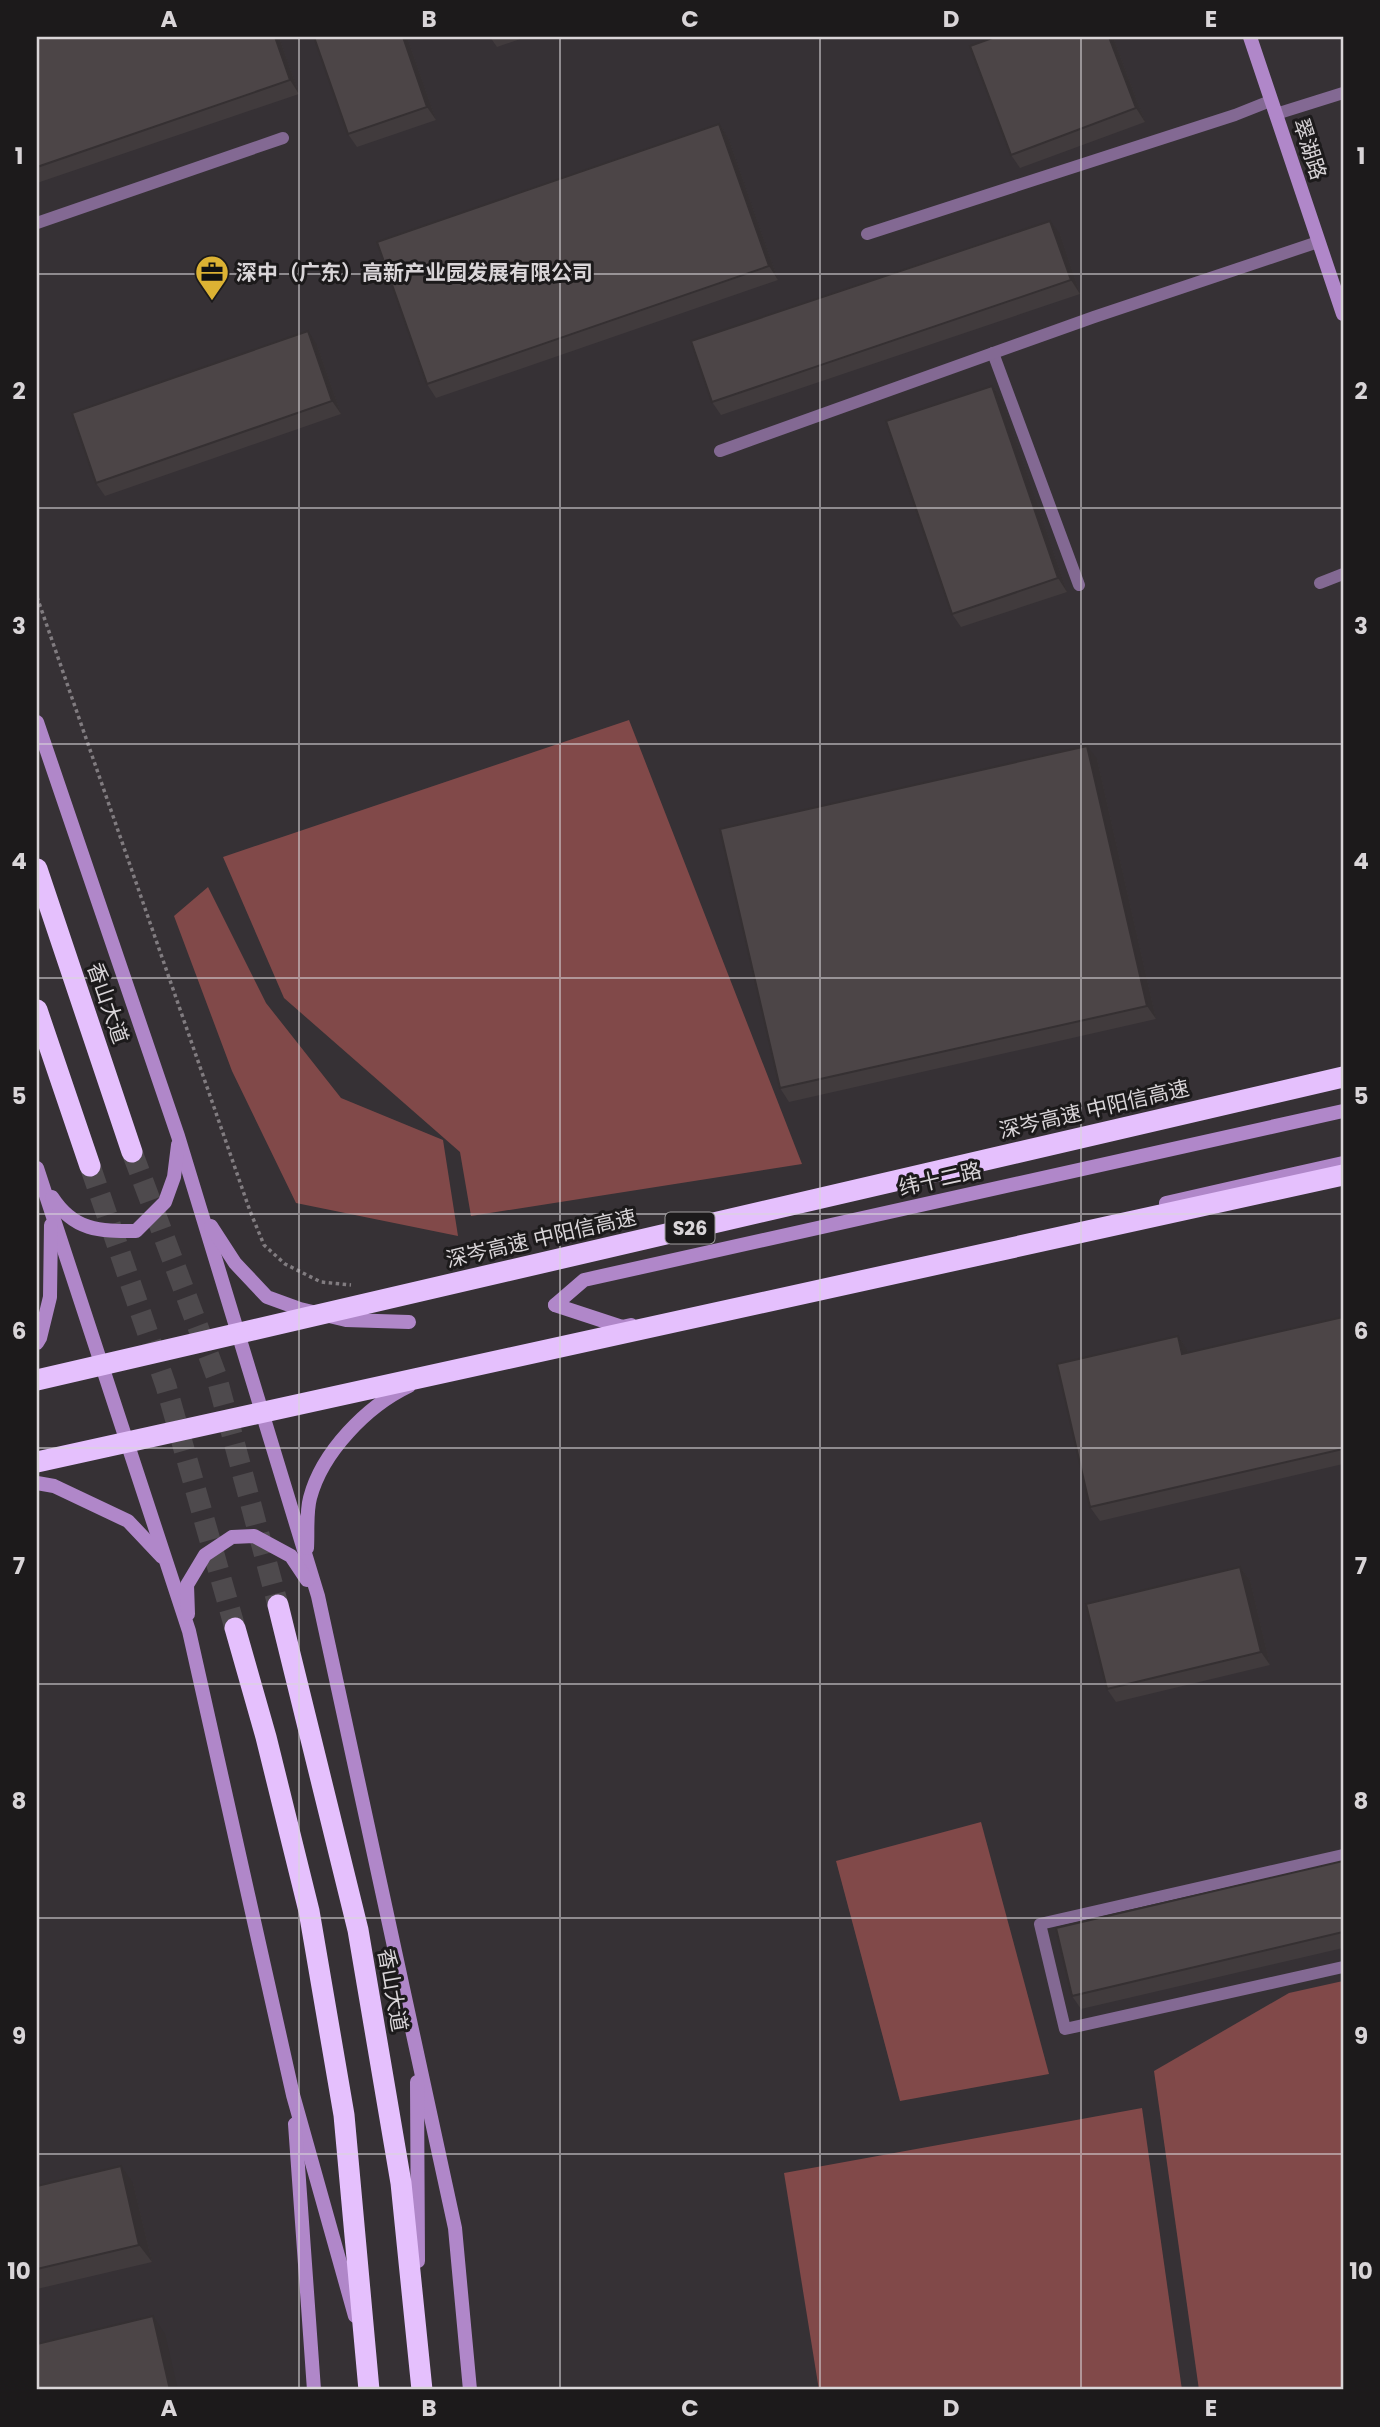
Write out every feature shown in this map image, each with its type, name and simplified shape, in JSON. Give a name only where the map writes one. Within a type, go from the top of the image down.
[{"type":"highway","name":"香山大道","points":[[37,869],[132,1152]]},
{"type":"highway","points":[[37,1010],[90,1166]]},
{"type":"highway","name":"深岑高速 中阳信高速","points":[[37,1380],[1343,1077]]},
{"type":"highway","points":[[37,1462],[1343,1175]]},
{"type":"highway","name":"香山大道","points":[[278,1605],[358,1930],[401,2183],[422,2390]]},
{"type":"highway","points":[[234,1628],[266,1737],[309,1911],[344,2115],[369,2390]]},
{"type":"main road","name":"翠湖路","points":[[1250,37],[1318,242],[1342,304]]},
{"type":"main road","points":[[37,722],[178,1136],[318,1596],[455,2228],[470,2390]]},
{"type":"main road","name":"纬十二路","points":[[1343,1111],[584,1280],[555,1305],[622,1327],[1343,1163]]},
{"type":"main road","points":[[39,1175],[63,1214],[97,1231],[136,1231],[165,1202],[174,1177],[178,1136]]},
{"type":"main road","points":[[39,1175],[189,1632],[293,2095],[366,2357]]},
{"type":"main road","points":[[37,1343],[50,1297],[50,1209]]},
{"type":"main road","points":[[202,1213],[236,1263],[267,1297],[300,1309],[346,1320],[409,1322]]},
{"type":"main road","points":[[307,1559],[309,1499],[325,1462],[360,1419],[393,1394],[451,1367]]},
{"type":"main road","points":[[37,1483],[54,1486],[128,1521],[166,1561]]},
{"type":"main road","points":[[189,1632],[187,1586],[205,1555],[232,1537],[254,1536],[291,1556],[318,1596]]},
{"type":"main road","points":[[417,2054],[418,2350]]},
{"type":"main road","points":[[293,2095],[314,2390]]},
{"type":"lane","points":[[867,233],[1235,116],[1343,93]]},
{"type":"lane","points":[[37,223],[282,138]]},
{"type":"lane","points":[[720,451],[993,353],[1318,242]]},
{"type":"lane","points":[[993,353],[1079,585]]},
{"type":"lane","points":[[1320,583],[1343,575]]},
{"type":"lane","points":[[1343,1855],[1040,1924],[1065,2029],[1343,1967]]},
{"type":"path","points":[[37,597],[241,1186],[264,1245],[285,1264],[321,1282],[351,1285]]},
{"type":"shaded area","points":[[629,720],[802,1164],[471,1216],[460,1152],[284,998],[223,857]]},
{"type":"shaded area","points":[[208,887],[266,1003],[341,1098],[443,1140],[458,1236],[296,1203],[232,1071],[174,916]]},
{"type":"shaded area","points":[[981,1822],[1049,2074],[900,2101],[836,1861]]},
{"type":"shaded area","points":[[1343,1981],[1343,2390],[1199,2390],[1154,2071],[1289,1993]]},
{"type":"shaded area","points":[[1142,2108],[1182,2390],[819,2390],[784,2173]]},
{"type":"building","points":[[37,37],[275,37],[290,80],[37,167]]},
{"type":"building","points":[[314,37],[403,37],[427,107],[348,134]]},
{"type":"building","points":[[995,37],[1109,37],[1136,108],[1011,155],[970,46]]},
{"type":"building","points":[[719,124],[769,266],[427,384],[377,242]]},
{"type":"building","points":[[1050,221],[1071,280],[712,402],[691,341]]},
{"type":"building","points":[[308,331],[332,401],[96,483],[72,413]]},
{"type":"building","points":[[992,386],[1058,578],[952,614],[886,421]]},
{"type":"building","points":[[1087,746],[1147,1006],[780,1088],[720,829]]},
{"type":"building","points":[[1343,1317],[1343,1449],[1090,1507],[1057,1364],[1178,1336],[1182,1354]]},
{"type":"building","points":[[1240,1567],[1261,1652],[1107,1689],[1086,1604]]},
{"type":"building","points":[[1343,1861],[1343,1932],[1072,1996],[1056,1928]]},
{"type":"building","points":[[121,2166],[139,2245],[37,2269],[37,2186]]},
{"type":"building","points":[[153,2316],[170,2390],[37,2390],[37,2344]]},
{"type":"tunnel","points":[[132,1152],[216,1375],[278,1605]]},
{"type":"tunnel","points":[[90,1166],[166,1386],[235,1628]]},
{"type":"place","name":"深中（广东）高新产业园发展有限公司","points":[[212,302]]}]
